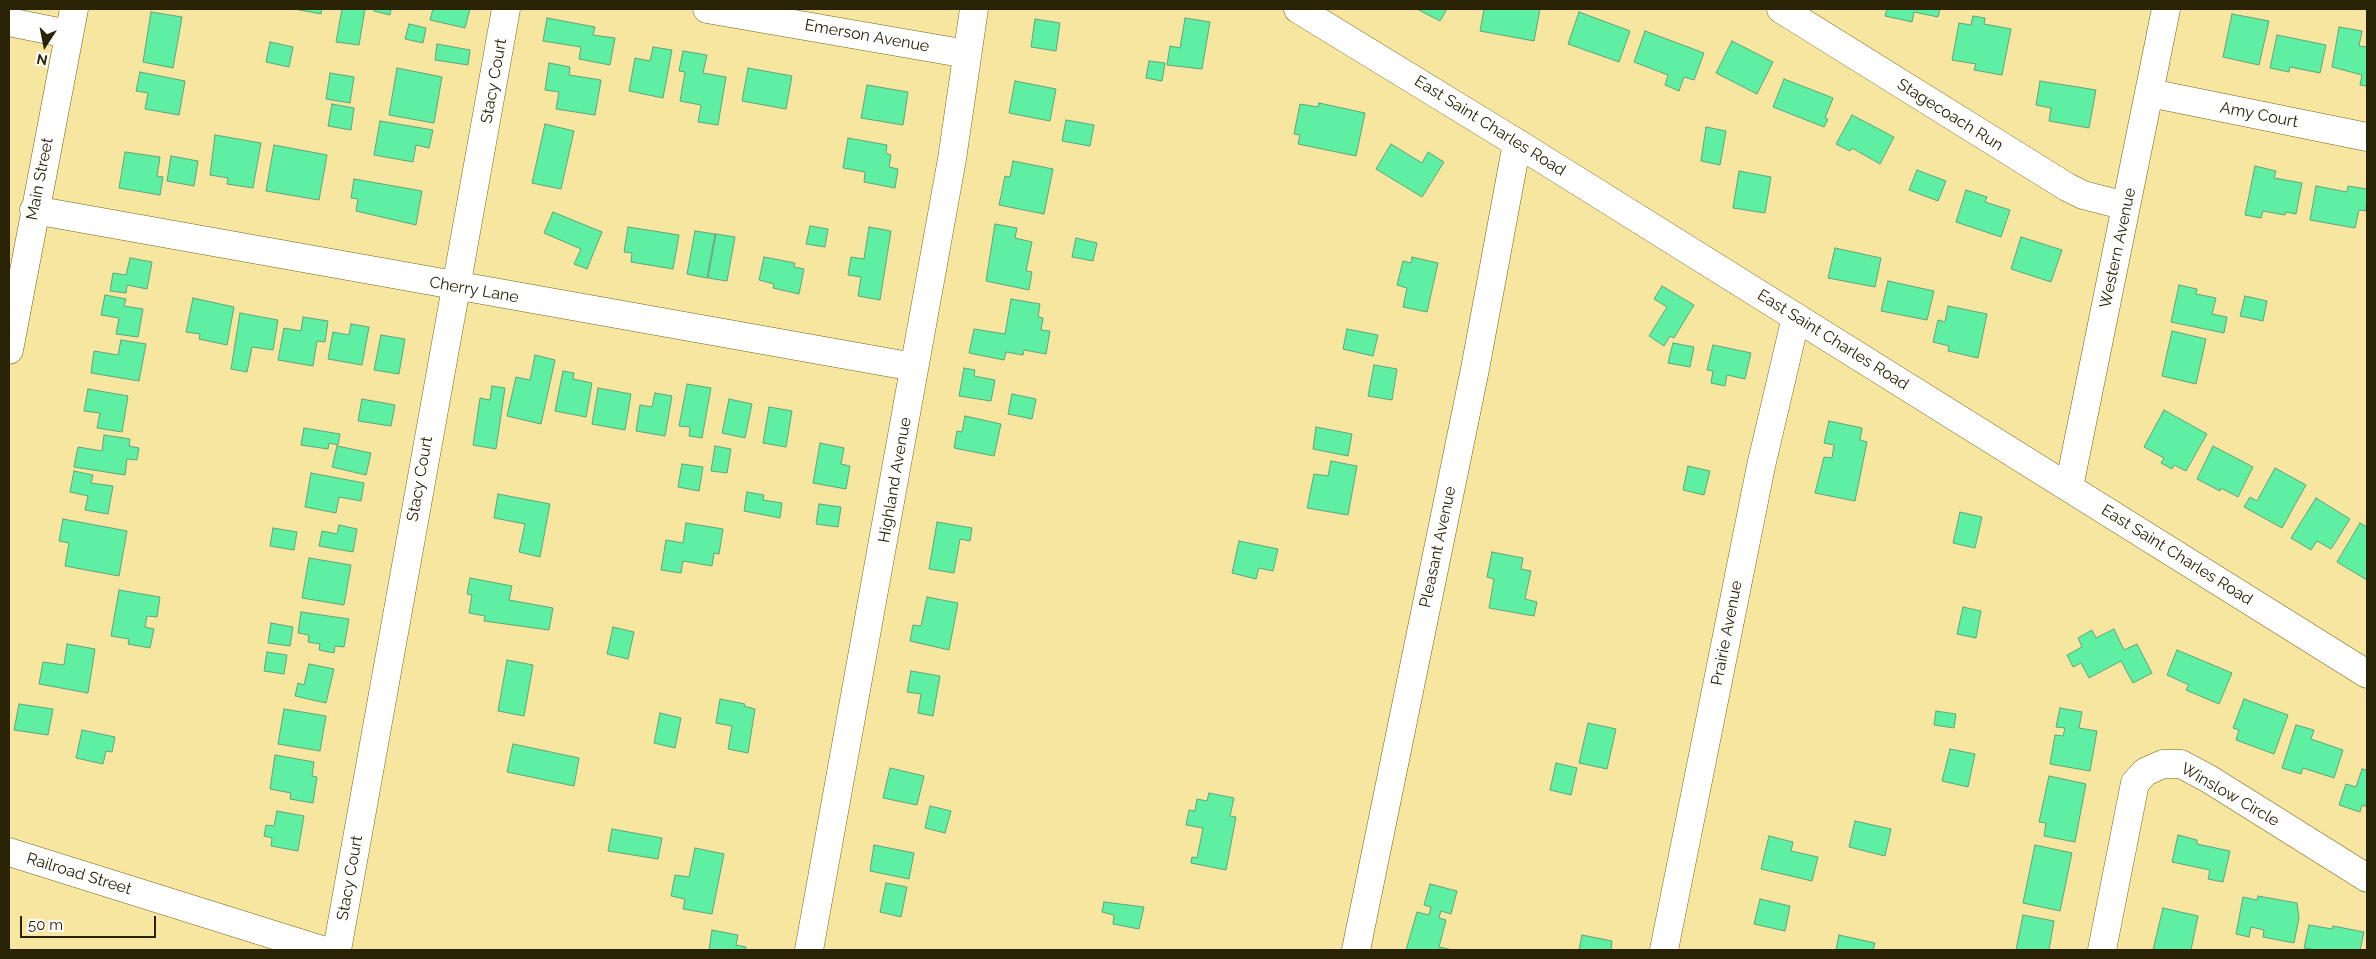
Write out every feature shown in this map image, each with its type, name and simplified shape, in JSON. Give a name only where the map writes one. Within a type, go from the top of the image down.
[{"type":"street","name":"Stacy Court","points":[[337,950],[506,9]]},
{"type":"street","name":"Emerson Avenue","points":[[707,9],[967,54]]},
{"type":"street","name":"Highland Avenue","points":[[809,950],[952,159],[974,9]]},
{"type":"street","name":"East Saint Charles Road","points":[[1298,9],[1796,316],[2367,674]]},
{"type":"street","name":"Stagecoach Run","points":[[1781,9],[2067,188],[2083,195],[2126,206]]},
{"type":"street","name":"Western Avenue","points":[[2069,487],[2166,9]]},
{"type":"street","points":[[9,22],[71,21]]},
{"type":"street","name":"Main Street","points":[[9,350],[71,21]]},
{"type":"street","name":"Amy Court","points":[[2150,93],[2367,137]]},
{"type":"street","name":"Pleasant Avenue","points":[[1356,950],[1475,369],[1517,143]]},
{"type":"street","name":"Cherry Lane","points":[[34,210],[457,287],[914,367]]},
{"type":"street","name":"Prairie Avenue","points":[[1664,950],[1761,466],[1796,316]]},
{"type":"street","name":"Winslow Circle","points":[[2102,950],[2135,783],[2146,772],[2163,764],[2181,764],[2209,779],[2367,878]]},
{"type":"street","name":"Railroad Street","points":[[9,852],[322,950]]},
{"type":"building","points":[[294,9],[322,9],[321,14]]},
{"type":"building","points":[[342,9],[365,9],[359,45],[336,42]]},
{"type":"building","points":[[374,9],[391,9],[390,15],[374,11]]},
{"type":"building","points":[[433,9],[470,9],[465,28],[430,20]]},
{"type":"building","points":[[1417,9],[1447,9],[1440,21]]},
{"type":"building","points":[[1484,9],[1540,9],[1534,41],[1480,31]]},
{"type":"building","points":[[1887,9],[1940,9],[1938,17],[1914,12],[1912,22],[1885,16]]},
{"type":"building","points":[[151,12],[182,17],[173,68],[143,62]]},
{"type":"building","points":[[1579,12],[1630,31],[1619,62],[1568,44]]},
{"type":"building","points":[[2232,14],[2269,21],[2259,65],[2223,57]]},
{"type":"building","points":[[1973,16],[1985,18],[1984,24],[2011,29],[2002,75],[1974,70],[1976,64],[1952,60],[1959,23],[1971,25]]},
{"type":"building","points":[[547,18],[595,27],[593,35],[615,38],[610,65],[579,59],[581,47],[543,41]]},
{"type":"building","points":[[1185,18],[1210,22],[1202,69],[1167,65],[1170,46],[1180,48]]},
{"type":"building","points":[[1035,19],[1060,23],[1056,51],[1031,47]]},
{"type":"building","points":[[409,24],[426,28],[423,43],[405,39]]},
{"type":"building","points":[[2339,27],[2362,31],[2359,46],[2367,47],[2367,86],[2360,85],[2362,75],[2332,67]]},
{"type":"building","points":[[1645,31],[1704,53],[1694,80],[1684,77],[1679,91],[1665,85],[1668,75],[1634,62]]},
{"type":"building","points":[[2277,35],[2326,45],[2320,73],[2290,67],[2289,72],[2270,68]]},
{"type":"building","points":[[1732,41],[1773,62],[1757,94],[1716,73]]},
{"type":"building","points":[[270,42],[293,47],[289,67],[266,62]]},
{"type":"building","points":[[437,44],[470,50],[468,65],[435,60]]},
{"type":"building","points":[[653,47],[672,50],[663,98],[629,91],[635,58],[650,61]]},
{"type":"building","points":[[683,51],[707,55],[703,73],[726,77],[718,125],[698,122],[701,105],[680,101],[685,72],[679,71]]},
{"type":"building","points":[[1149,61],[1165,63],[1162,81],[1146,78]]},
{"type":"building","points":[[549,63],[570,67],[569,75],[601,80],[595,115],[556,109],[559,92],[545,90]]},
{"type":"building","points":[[397,68],[442,77],[434,123],[389,115]]},
{"type":"building","points":[[748,68],[792,76],[786,109],[742,101]]},
{"type":"building","points":[[140,72],[185,81],[179,115],[145,109],[148,93],[136,91]]},
{"type":"building","points":[[330,73],[354,77],[350,103],[326,99]]},
{"type":"building","points":[[1784,79],[1833,98],[1825,118],[1828,119],[1824,127],[1773,107]]},
{"type":"building","points":[[1015,81],[1056,89],[1050,121],[1009,113]]},
{"type":"building","points":[[2040,81],[2096,90],[2089,128],[2049,121],[2051,108],[2036,105]]},
{"type":"building","points":[[867,85],[908,92],[903,125],[861,118]]},
{"type":"building","points":[[1319,103],[1365,113],[1356,156],[1298,144],[1300,135],[1294,134],[1300,104],[1318,107]]},
{"type":"building","points":[[332,104],[354,108],[351,130],[328,126]]},
{"type":"building","points":[[1852,115],[1894,137],[1880,164],[1852,148],[1850,151],[1836,144]]},
{"type":"building","points":[[1066,120],[1094,125],[1090,146],[1062,141]]},
{"type":"building","points":[[380,121],[433,130],[429,148],[416,145],[413,162],[374,155]]},
{"type":"building","points":[[545,124],[574,131],[561,189],[532,183]]},
{"type":"building","points":[[1706,127],[1726,131],[1720,165],[1701,161]]},
{"type":"building","points":[[215,135],[261,143],[253,188],[227,184],[228,178],[210,175]]},
{"type":"building","points":[[848,138],[887,145],[886,153],[891,155],[889,167],[898,169],[895,188],[864,182],[865,172],[843,168]]},
{"type":"building","points":[[1391,144],[1422,163],[1428,152],[1444,162],[1422,197],[1376,169]]},
{"type":"building","points":[[274,145],[327,155],[319,200],[266,191]]},
{"type":"building","points":[[125,152],[160,157],[157,176],[163,177],[160,195],[119,188]]},
{"type":"building","points":[[171,156],[198,161],[194,186],[167,181]]},
{"type":"building","points":[[1013,161],[1053,169],[1044,214],[999,205],[1005,176],[1010,177]]},
{"type":"building","points":[[2255,166],[2276,171],[2274,178],[2302,183],[2296,214],[2286,212],[2285,215],[2263,211],[2261,218],[2245,215]]},
{"type":"building","points":[[1917,170],[1946,181],[1938,201],[1909,190]]},
{"type":"building","points":[[1739,171],[1771,177],[1765,213],[1733,208]]},
{"type":"building","points":[[354,179],[422,191],[416,225],[356,211],[358,199],[351,198]]},
{"type":"building","points":[[2316,186],[2347,192],[2348,186],[2367,189],[2366,211],[2359,210],[2355,228],[2310,220]]},
{"type":"building","points":[[1966,190],[1987,197],[1985,202],[2010,210],[2001,237],[1956,222]]},
{"type":"building","points":[[553,212],[602,232],[587,269],[574,264],[581,249],[544,233]]},
{"type":"building","points":[[995,224],[1017,228],[1015,238],[1032,242],[1026,271],[1032,272],[1029,290],[986,281]]},
{"type":"building","points":[[810,226],[828,229],[825,247],[806,244]]},
{"type":"building","points":[[628,227],[679,235],[673,269],[631,262],[632,253],[624,252]]},
{"type":"building","points":[[869,227],[891,231],[880,300],[858,296],[861,277],[848,275],[851,257],[864,259]]},
{"type":"building","points":[[695,231],[715,234],[707,278],[687,274]]},
{"type":"building","points":[[716,234],[735,237],[727,281],[708,278]]},
{"type":"building","points":[[2021,237],[2062,250],[2051,282],[2011,269]]},
{"type":"building","points":[[1076,238],[1097,243],[1093,261],[1072,257]]},
{"type":"building","points":[[1835,248],[1881,258],[1875,287],[1828,278]]},
{"type":"building","points":[[764,257],[795,263],[794,267],[804,269],[799,294],[773,288],[774,284],[759,280]]},
{"type":"building","points":[[1412,257],[1438,263],[1427,312],[1403,307],[1407,288],[1397,285],[1403,261],[1411,263]]},
{"type":"building","points":[[130,258],[152,262],[147,289],[127,285],[126,293],[110,291],[113,273],[126,275]]},
{"type":"building","points":[[1888,281],[1934,291],[1927,320],[1881,311]]},
{"type":"building","points":[[2179,285],[2197,289],[2196,294],[2216,298],[2212,314],[2227,317],[2224,333],[2171,322]]},
{"type":"building","points":[[1662,286],[1694,305],[1674,338],[1670,336],[1664,346],[1649,336],[1667,307],[1654,299]]},
{"type":"building","points":[[105,295],[126,299],[124,306],[143,309],[138,337],[116,334],[119,318],[101,315]]},
{"type":"building","points":[[2245,296],[2267,301],[2263,321],[2240,316]]},
{"type":"building","points":[[193,298],[234,307],[227,345],[199,339],[200,334],[186,332]]},
{"type":"building","points":[[1011,299],[1040,304],[1038,317],[1043,318],[1041,330],[1050,331],[1046,354],[1024,350],[1023,355],[1006,352],[1004,360],[969,353],[974,329],[1005,334]]},
{"type":"building","points":[[1948,306],[1987,314],[1978,358],[1948,351],[1949,346],[1933,342],[1938,320],[1945,322]]},
{"type":"building","points":[[240,313],[278,320],[273,350],[252,347],[247,372],[231,369]]},
{"type":"building","points":[[303,317],[328,321],[325,342],[317,341],[313,366],[278,360],[284,328],[301,331]]},
{"type":"building","points":[[351,324],[369,327],[362,365],[328,359],[333,332],[349,335]]},
{"type":"building","points":[[1347,329],[1378,335],[1373,356],[1343,349]]},
{"type":"building","points":[[2172,331],[2206,339],[2196,384],[2162,376]]},
{"type":"building","points":[[381,335],[405,339],[399,374],[374,370]]},
{"type":"building","points":[[121,340],[146,344],[139,381],[91,373],[94,351],[118,355]]},
{"type":"building","points":[[1673,343],[1694,347],[1690,367],[1668,363]]},
{"type":"building","points":[[1713,345],[1751,353],[1745,379],[1727,375],[1725,386],[1711,383],[1713,371],[1707,370]]},
{"type":"building","points":[[535,355],[555,360],[541,424],[507,416],[516,377],[530,380]]},
{"type":"building","points":[[1374,365],[1397,369],[1392,400],[1368,396]]},
{"type":"building","points":[[964,368],[975,370],[974,376],[995,380],[991,401],[959,396]]},
{"type":"building","points":[[563,371],[574,373],[573,379],[592,383],[586,417],[555,411]]},
{"type":"building","points":[[687,384],[711,388],[702,438],[689,436],[690,427],[679,426]]},
{"type":"building","points":[[492,386],[505,388],[496,449],[473,445],[480,398],[490,400]]},
{"type":"building","points":[[598,388],[631,394],[625,430],[592,424]]},
{"type":"building","points":[[88,389],[128,396],[122,432],[97,428],[100,413],[84,411]]},
{"type":"building","points":[[655,393],[672,396],[665,436],[636,431],[640,405],[652,407]]},
{"type":"building","points":[[1012,394],[1036,399],[1032,419],[1008,414]]},
{"type":"building","points":[[362,399],[395,405],[391,426],[358,421]]},
{"type":"building","points":[[729,399],[752,404],[745,438],[722,433]]},
{"type":"building","points":[[769,407],[792,411],[786,447],[763,443]]},
{"type":"building","points":[[2164,410],[2207,434],[2186,471],[2174,465],[2172,469],[2161,463],[2164,458],[2144,447]]},
{"type":"building","points":[[965,416],[1001,424],[994,456],[954,448],[957,431],[962,432]]},
{"type":"building","points":[[1829,421],[1862,428],[1860,440],[1867,442],[1855,501],[1815,493],[1824,457],[1832,458],[1834,445],[1824,443]]},
{"type":"building","points":[[1316,427],[1352,434],[1348,456],[1313,449]]},
{"type":"building","points":[[304,428],[340,434],[338,445],[329,443],[328,449],[301,445]]},
{"type":"building","points":[[104,435],[130,439],[129,446],[139,448],[137,460],[127,459],[125,475],[74,467],[78,447],[102,451]]},
{"type":"building","points":[[820,443],[844,448],[841,464],[850,466],[846,489],[813,483]]},
{"type":"building","points":[[337,446],[371,453],[366,475],[332,467]]},
{"type":"building","points":[[715,446],[731,449],[727,473],[711,471]]},
{"type":"building","points":[[2213,446],[2253,467],[2238,497],[2221,488],[2220,491],[2197,479]]},
{"type":"building","points":[[1331,461],[1357,466],[1348,515],[1307,508],[1314,474],[1328,476]]},
{"type":"building","points":[[682,464],[703,467],[699,491],[678,487]]},
{"type":"building","points":[[1688,466],[1710,471],[1704,495],[1683,490]]},
{"type":"building","points":[[2275,468],[2306,485],[2282,528],[2244,507],[2250,497],[2257,501]]},
{"type":"building","points":[[74,471],[93,475],[91,483],[113,486],[108,514],[85,510],[88,496],[70,492]]},
{"type":"building","points":[[311,473],[364,483],[361,501],[339,497],[336,513],[305,507]]},
{"type":"building","points":[[747,492],[764,495],[763,500],[782,503],[780,518],[744,511]]},
{"type":"building","points":[[498,494],[550,504],[540,557],[519,552],[525,524],[494,518]]},
{"type":"building","points":[[2316,498],[2350,519],[2331,549],[2317,541],[2311,550],[2291,538]]},
{"type":"building","points":[[819,504],[841,507],[838,527],[816,524]]},
{"type":"building","points":[[1960,512],[1982,517],[1975,548],[1953,543]]},
{"type":"building","points":[[63,519],[127,531],[119,576],[65,566],[69,543],[59,541]]},
{"type":"building","points":[[937,522],[972,528],[970,541],[960,539],[954,573],[929,569]]},
{"type":"building","points":[[686,523],[723,529],[719,554],[714,553],[712,566],[683,561],[681,573],[661,570],[666,540],[683,543]]},
{"type":"building","points":[[2360,523],[2367,527],[2367,580],[2337,562]]},
{"type":"building","points":[[339,525],[357,529],[353,552],[319,546],[322,531],[337,534]]},
{"type":"building","points":[[273,528],[297,532],[294,550],[270,546]]},
{"type":"building","points":[[1239,541],[1278,549],[1273,571],[1259,568],[1256,579],[1232,573]]},
{"type":"building","points":[[1492,552],[1523,558],[1521,569],[1531,571],[1525,599],[1537,602],[1534,616],[1489,608],[1494,579],[1487,577]]},
{"type":"building","points":[[309,558],[351,565],[344,605],[302,598]]},
{"type":"building","points":[[470,578],[512,586],[509,600],[553,608],[549,630],[484,621],[485,616],[469,613],[472,595],[467,594]]},
{"type":"building","points":[[119,590],[160,597],[157,617],[147,616],[145,627],[154,629],[150,648],[128,644],[129,639],[111,636]]},
{"type":"building","points":[[927,597],[958,603],[949,650],[910,641],[913,625],[921,626]]},
{"type":"building","points":[[1963,607],[1981,611],[1976,638],[1957,634]]},
{"type":"building","points":[[301,612],[349,619],[344,647],[335,646],[334,653],[319,650],[320,644],[308,642],[309,635],[298,633]]},
{"type":"building","points":[[271,623],[293,627],[290,646],[268,643]]},
{"type":"building","points":[[613,627],[634,632],[628,659],[607,654]]},
{"type":"building","points":[[2114,629],[2124,650],[2137,644],[2152,673],[2133,683],[2121,661],[2089,678],[2081,663],[2073,667],[2067,655],[2082,647],[2078,638],[2092,630],[2096,638]]},
{"type":"building","points":[[67,644],[95,649],[88,693],[39,684],[43,662],[64,665]]},
{"type":"building","points":[[2177,650],[2232,673],[2219,704],[2186,690],[2189,685],[2167,675]]},
{"type":"building","points":[[267,652],[287,655],[284,674],[264,671]]},
{"type":"building","points":[[507,660],[533,665],[524,716],[498,711]]},
{"type":"building","points":[[309,664],[334,669],[326,703],[295,696],[298,683],[304,685]]},
{"type":"building","points":[[911,671],[940,676],[933,716],[918,713],[921,694],[907,692]]},
{"type":"building","points":[[720,699],[745,704],[744,706],[755,709],[748,753],[728,749],[732,726],[716,723]]},
{"type":"building","points":[[2244,699],[2288,715],[2274,754],[2236,740],[2239,730],[2233,728]]},
{"type":"building","points":[[19,704],[53,709],[48,735],[14,730]]},
{"type":"building","points":[[2060,708],[2082,712],[2079,728],[2097,731],[2090,771],[2050,764],[2055,735],[2063,736],[2065,728],[2056,727]]},
{"type":"building","points":[[284,709],[326,716],[320,751],[278,744]]},
{"type":"building","points":[[1936,711],[1956,714],[1954,728],[1934,725]]},
{"type":"building","points":[[660,713],[681,718],[675,748],[654,743]]},
{"type":"building","points":[[1588,723],[1616,729],[1607,769],[1579,763]]},
{"type":"building","points":[[2296,725],[2314,730],[2311,739],[2343,750],[2334,778],[2303,768],[2301,774],[2282,768]]},
{"type":"building","points":[[82,730],[115,737],[112,752],[106,751],[103,764],[76,758]]},
{"type":"building","points":[[513,744],[579,758],[574,786],[507,772]]},
{"type":"building","points":[[1950,749],[1975,754],[1968,787],[1942,781]]},
{"type":"building","points":[[275,755],[314,762],[312,776],[317,777],[313,803],[290,799],[291,793],[270,789]]},
{"type":"building","points":[[1556,763],[1577,768],[1571,795],[1550,790]]},
{"type":"building","points":[[890,768],[924,776],[917,805],[883,798]]},
{"type":"building","points":[[2362,769],[2367,770],[2367,807],[2362,805],[2360,812],[2339,805],[2346,784],[2356,787]]},
{"type":"building","points":[[2049,776],[2086,784],[2075,842],[2044,836],[2046,823],[2039,822]]},
{"type":"building","points":[[1209,793],[1234,798],[1230,816],[1236,817],[1226,870],[1191,863],[1192,857],[1197,858],[1203,828],[1186,825],[1189,810],[1195,811],[1197,799],[1207,801]]},
{"type":"building","points":[[930,806],[951,811],[945,833],[925,828]]},
{"type":"building","points":[[277,811],[304,816],[298,851],[271,846],[272,838],[264,836],[266,825],[274,826]]},
{"type":"building","points":[[1855,821],[1891,829],[1885,856],[1849,847]]},
{"type":"building","points":[[612,829],[662,838],[658,859],[608,851]]},
{"type":"building","points":[[2178,835],[2197,840],[2197,844],[2230,851],[2223,882],[2208,879],[2210,870],[2172,862]]},
{"type":"building","points":[[1769,836],[1793,842],[1791,851],[1818,857],[1812,881],[1761,869]]},
{"type":"building","points":[[874,845],[914,853],[909,879],[870,871]]},
{"type":"building","points":[[2035,845],[2072,853],[2060,911],[2023,903]]},
{"type":"building","points":[[695,848],[724,854],[712,914],[683,909],[685,899],[671,896],[675,875],[689,877]]},
{"type":"building","points":[[886,883],[907,887],[901,917],[880,912]]},
{"type":"building","points":[[1430,884],[1457,891],[1451,914],[1441,911],[1439,918],[1446,920],[1439,947],[1453,950],[1406,950],[1417,912],[1429,915],[1431,907],[1424,905]]},
{"type":"building","points":[[2258,896],[2297,903],[2299,918],[2294,943],[2263,937],[2264,930],[2251,927],[2249,937],[2236,934],[2243,897],[2257,900]]},
{"type":"building","points":[[1760,899],[1790,906],[1785,931],[1754,924]]},
{"type":"building","points":[[1104,902],[1144,907],[1139,929],[1113,924],[1114,915],[1102,912]]},
{"type":"building","points":[[2163,908],[2198,916],[2191,950],[2153,950]]},
{"type":"building","points":[[2023,915],[2054,921],[2049,950],[2016,950]]},
{"type":"building","points":[[2309,925],[2332,929],[2333,926],[2364,932],[2360,950],[2316,950],[2304,948]]},
{"type":"building","points":[[712,930],[738,935],[736,945],[746,947],[745,950],[709,950]]},
{"type":"building","points":[[1582,935],[1612,941],[1611,950],[1579,950]]},
{"type":"building","points":[[1839,935],[1875,943],[1873,950],[1836,950]]}]
